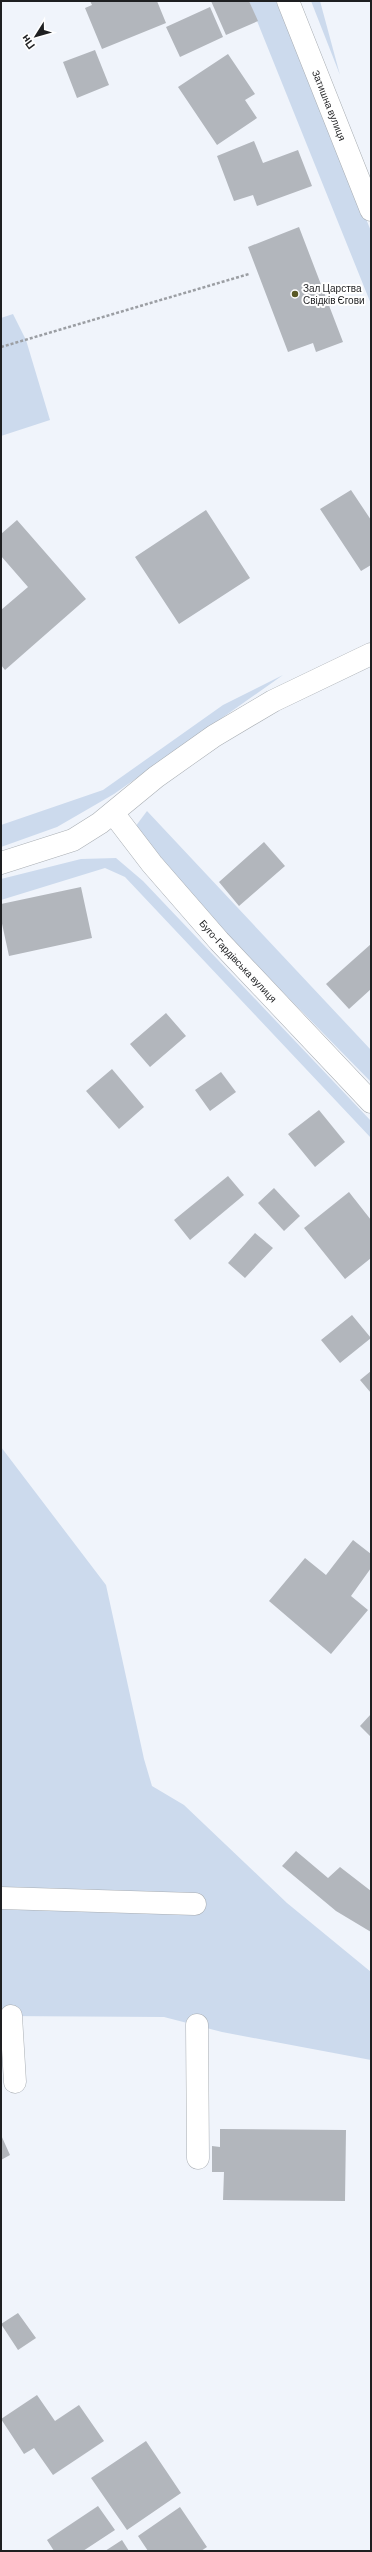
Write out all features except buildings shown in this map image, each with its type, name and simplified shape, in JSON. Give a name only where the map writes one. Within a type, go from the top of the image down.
[{"type":"street","name":"Затишна вулиця","points":[[288,1],[371,210]]},
{"type":"street","points":[[1,863],[73,840],[113,813],[156,778],[214,736],[273,701],[371,654]]},
{"type":"street","name":"Буго-Гардівська вулиця","points":[[113,813],[152,864],[191,909],[371,1102]]},
{"type":"street","points":[[1,1898],[195,1904]]},
{"type":"street","points":[[10,2016],[15,2082]]},
{"type":"street","points":[[197,2025],[198,2158]]},
{"type":"path","points":[[1,347],[249,274]]},
{"type":"shaded area","points":[[249,1],[276,1],[371,231],[371,304]]},
{"type":"shaded area","points":[[311,1],[320,1],[340,75]]},
{"type":"shaded area","points":[[13,314],[26,340],[50,420],[1,436],[1,318]]},
{"type":"shaded area","points":[[283,675],[114,794],[57,827],[1,847],[1,825],[103,790],[223,705]]},
{"type":"shaded area","points":[[147,811],[371,1050],[371,1082],[223,931],[135,827]]},
{"type":"shaded area","points":[[116,858],[143,881],[371,1121],[371,1138],[125,877],[105,868],[1,900],[1,879],[81,859]]},
{"type":"shaded area","points":[[1,1447],[106,1585],[144,1759],[152,1786],[184,1805],[287,1903],[371,1972],[371,2060],[222,2032],[164,2017],[1,2016]]},
{"type":"place","name":"Зал Царства Свідків Єгови","points":[[295,294]]}]
